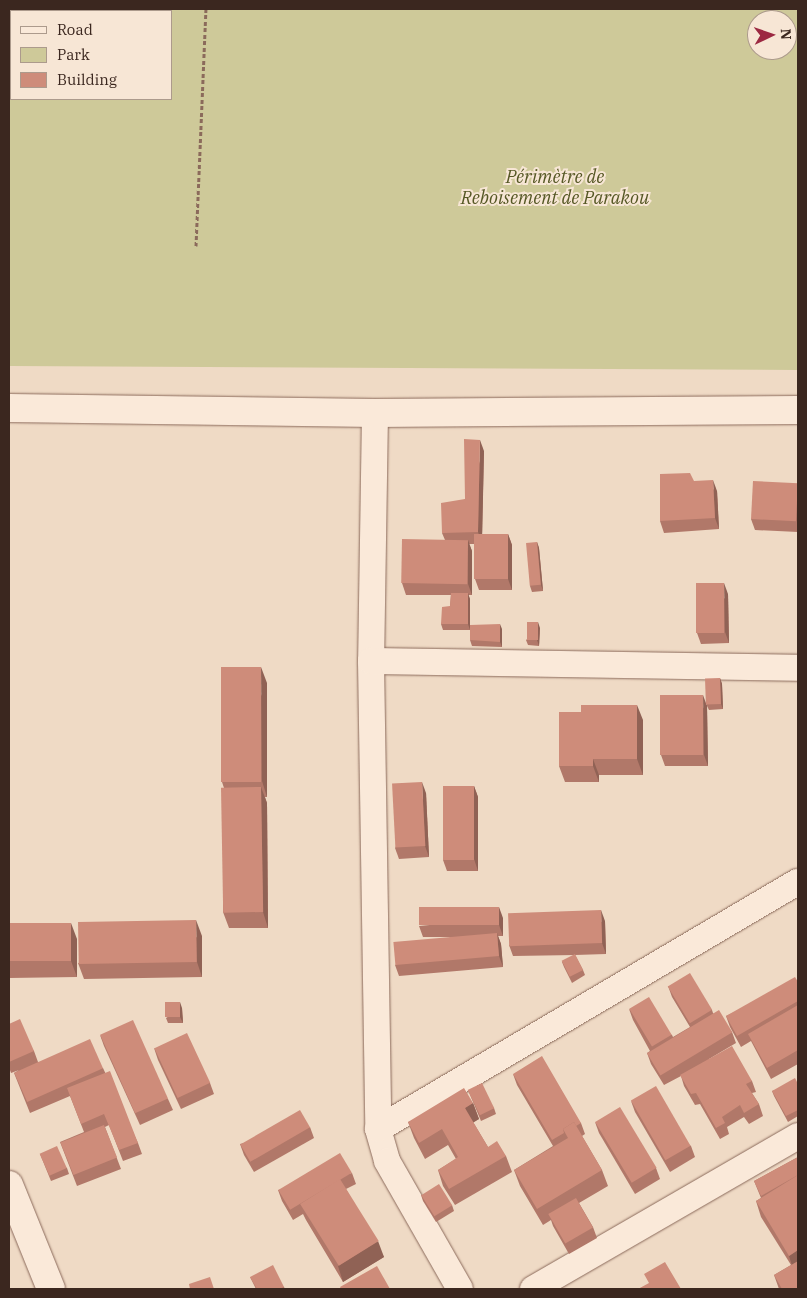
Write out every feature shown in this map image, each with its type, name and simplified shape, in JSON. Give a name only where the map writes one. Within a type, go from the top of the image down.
[{"type":"street","points":[[9,408],[375,413],[798,410]]},
{"type":"street","points":[[375,413],[371,661],[378,1129],[387,1161],[460,1289]]},
{"type":"street","points":[[371,661],[798,668]]},
{"type":"street","points":[[378,1129],[798,882]]},
{"type":"street","points":[[533,1289],[798,1136]]},
{"type":"street","points":[[10,1189],[52,1289]]},
{"type":"path","points":[[196,246],[206,9]]},
{"type":"green space","name":"Périmètre de Reboisement de Parakou","points":[[9,9],[798,9],[798,370],[9,366]]},
{"type":"building","points":[[464,439],[480,440],[478,532],[442,533],[441,503],[465,499]]},
{"type":"building","points":[[690,473],[694,481],[713,480],[715,518],[660,521],[660,474]]},
{"type":"building","points":[[753,481],[798,483],[796,521],[751,519]]},
{"type":"building","points":[[474,534],[508,534],[508,579],[474,579]]},
{"type":"building","points":[[402,539],[468,540],[467,584],[401,583]]},
{"type":"building","points":[[537,542],[541,585],[530,586],[526,543]]},
{"type":"building","points":[[696,583],[724,583],[724,633],[696,633]]},
{"type":"building","points":[[451,593],[468,593],[468,624],[441,624],[442,607],[450,606]]},
{"type":"building","points":[[527,622],[538,622],[538,640],[527,640]]},
{"type":"building","points":[[500,624],[500,642],[470,640],[470,625]]},
{"type":"building","points":[[221,667],[261,667],[261,782],[221,782]]},
{"type":"building","points":[[720,678],[721,704],[706,705],[705,679]]},
{"type":"building","points":[[660,695],[703,695],[703,755],[660,755]]},
{"type":"building","points":[[581,705],[637,705],[637,759],[593,759],[593,766],[559,766],[559,712],[581,712]]},
{"type":"building","points":[[422,782],[425,846],[395,847],[392,784]]},
{"type":"building","points":[[443,786],[474,786],[474,860],[443,860]]},
{"type":"building","points":[[261,787],[263,912],[223,913],[221,788]]},
{"type":"building","points":[[419,907],[499,907],[499,925],[419,925]]},
{"type":"building","points":[[601,910],[602,943],[509,946],[508,913]]},
{"type":"building","points":[[196,920],[197,962],[79,964],[78,922]]},
{"type":"building","points":[[9,923],[71,923],[71,961],[9,961]]},
{"type":"building","points":[[497,933],[499,956],[395,965],[393,942]]},
{"type":"building","points":[[575,954],[583,970],[570,977],[562,961]]},
{"type":"building","points":[[690,973],[712,1010],[690,1023],[668,986]]},
{"type":"building","points":[[795,977],[798,982],[798,1001],[737,1036],[726,1016]]},
{"type":"building","points":[[649,997],[672,1035],[652,1047],[629,1009]]},
{"type":"building","points":[[165,1002],[180,1002],[180,1017],[165,1017]]},
{"type":"building","points":[[798,1005],[798,1050],[767,1068],[748,1034]]},
{"type":"building","points":[[719,1010],[732,1032],[660,1076],[647,1053]]},
{"type":"building","points":[[20,1019],[34,1051],[9,1062],[9,1024]]},
{"type":"building","points":[[133,1020],[168,1099],[135,1113],[100,1035]]},
{"type":"building","points":[[187,1033],[210,1083],[178,1098],[154,1048]]},
{"type":"building","points":[[90,1039],[103,1068],[27,1102],[14,1073]]},
{"type":"building","points":[[732,1046],[752,1081],[746,1084],[759,1104],[744,1113],[740,1105],[722,1117],[725,1123],[716,1128],[696,1093],[691,1094],[680,1075]]},
{"type":"building","points":[[542,1056],[581,1123],[576,1126],[574,1122],[563,1129],[564,1133],[552,1140],[513,1074]]},
{"type":"building","points":[[110,1071],[138,1143],[119,1150],[104,1114],[81,1124],[67,1088]]},
{"type":"building","points":[[795,1078],[798,1084],[798,1110],[786,1116],[772,1091]]},
{"type":"building","points":[[482,1083],[494,1108],[480,1115],[468,1090]]},
{"type":"building","points":[[656,1086],[690,1146],[665,1160],[631,1100]]},
{"type":"building","points":[[464,1088],[473,1103],[465,1108],[488,1147],[497,1141],[506,1156],[449,1189],[438,1170],[458,1157],[442,1129],[419,1143],[408,1122]]},
{"type":"building","points":[[620,1107],[657,1168],[632,1183],[595,1122]]},
{"type":"building","points":[[300,1110],[310,1127],[250,1162],[240,1144]]},
{"type":"building","points":[[574,1122],[602,1170],[537,1209],[514,1170],[568,1138],[563,1129]]},
{"type":"building","points":[[104,1125],[117,1157],[74,1175],[60,1143]]},
{"type":"building","points":[[57,1146],[67,1168],[49,1176],[40,1154]]},
{"type":"building","points":[[340,1153],[352,1173],[290,1210],[278,1190]]},
{"type":"building","points":[[798,1157],[798,1175],[761,1196],[754,1181]]},
{"type":"building","points":[[798,1175],[798,1250],[789,1256],[756,1201]]},
{"type":"building","points":[[340,1179],[379,1241],[339,1266],[300,1204]]},
{"type":"building","points":[[439,1184],[452,1205],[434,1216],[421,1195]]},
{"type":"building","points":[[576,1198],[593,1227],[565,1243],[548,1214]]},
{"type":"building","points":[[798,1261],[798,1289],[782,1289],[774,1275]]},
{"type":"building","points":[[665,1262],[681,1289],[638,1289],[649,1283],[644,1274]]},
{"type":"building","points":[[273,1265],[284,1287],[279,1289],[257,1289],[250,1277]]},
{"type":"building","points":[[377,1266],[390,1289],[341,1289],[340,1287]]},
{"type":"building","points":[[210,1277],[214,1289],[190,1289],[189,1284]]}]
